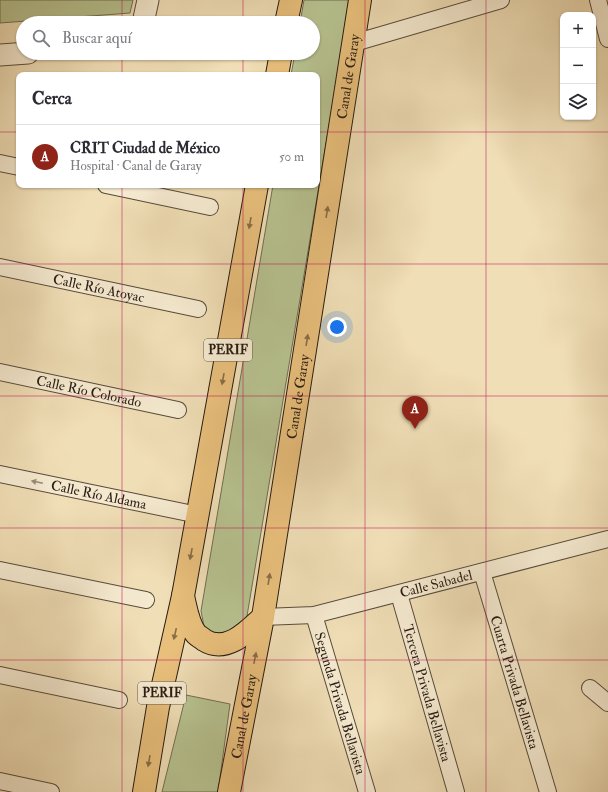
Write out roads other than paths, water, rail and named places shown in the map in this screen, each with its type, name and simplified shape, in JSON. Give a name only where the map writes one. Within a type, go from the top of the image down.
[{"type":"main road","points":[[288,16],[291,0]]},
{"type":"main road","name":"Canal de Garay","points":[[229,792],[263,618],[360,0]]},
{"type":"main road","points":[[278,72],[280,60]]},
{"type":"main road","name":"PERIF","points":[[144,792],[158,707],[183,596],[256,188]]},
{"type":"main road","points":[[183,596],[188,616],[196,635],[212,645],[228,644],[243,635],[263,618]]},
{"type":"street","points":[[145,16],[148,0]]},
{"type":"street","points":[[354,43],[501,0]]},
{"type":"street","points":[[598,0],[608,39]]},
{"type":"street","points":[[0,55],[16,54]]},
{"type":"street","points":[[0,163],[16,166]]},
{"type":"street","points":[[120,188],[210,207]]},
{"type":"street","name":"Calle Río Atoyac","points":[[0,267],[198,309]]},
{"type":"street","name":"Calle Río Colorado","points":[[0,372],[178,410]]},
{"type":"street","name":"Calle Río Aldama","points":[[0,474],[198,515]]},
{"type":"street","name":"Calle Sabadel","points":[[263,618],[314,615],[608,539]]},
{"type":"street","points":[[0,570],[146,600]]},
{"type":"street","name":"Cuarta Privada Bellavista","points":[[482,572],[548,792]]},
{"type":"street","name":"Tercera Privada Bellavista","points":[[399,594],[456,792]]},
{"type":"street","name":"Segunda Privada Bellavista","points":[[314,615],[366,792]]},
{"type":"street","points":[[0,675],[119,700]]},
{"type":"street","points":[[590,688],[608,703]]},
{"type":"street","points":[[0,781],[51,792]]},
{"type":"place","name":"CRIT Ciudad de México","points":[[415,429]]}]
